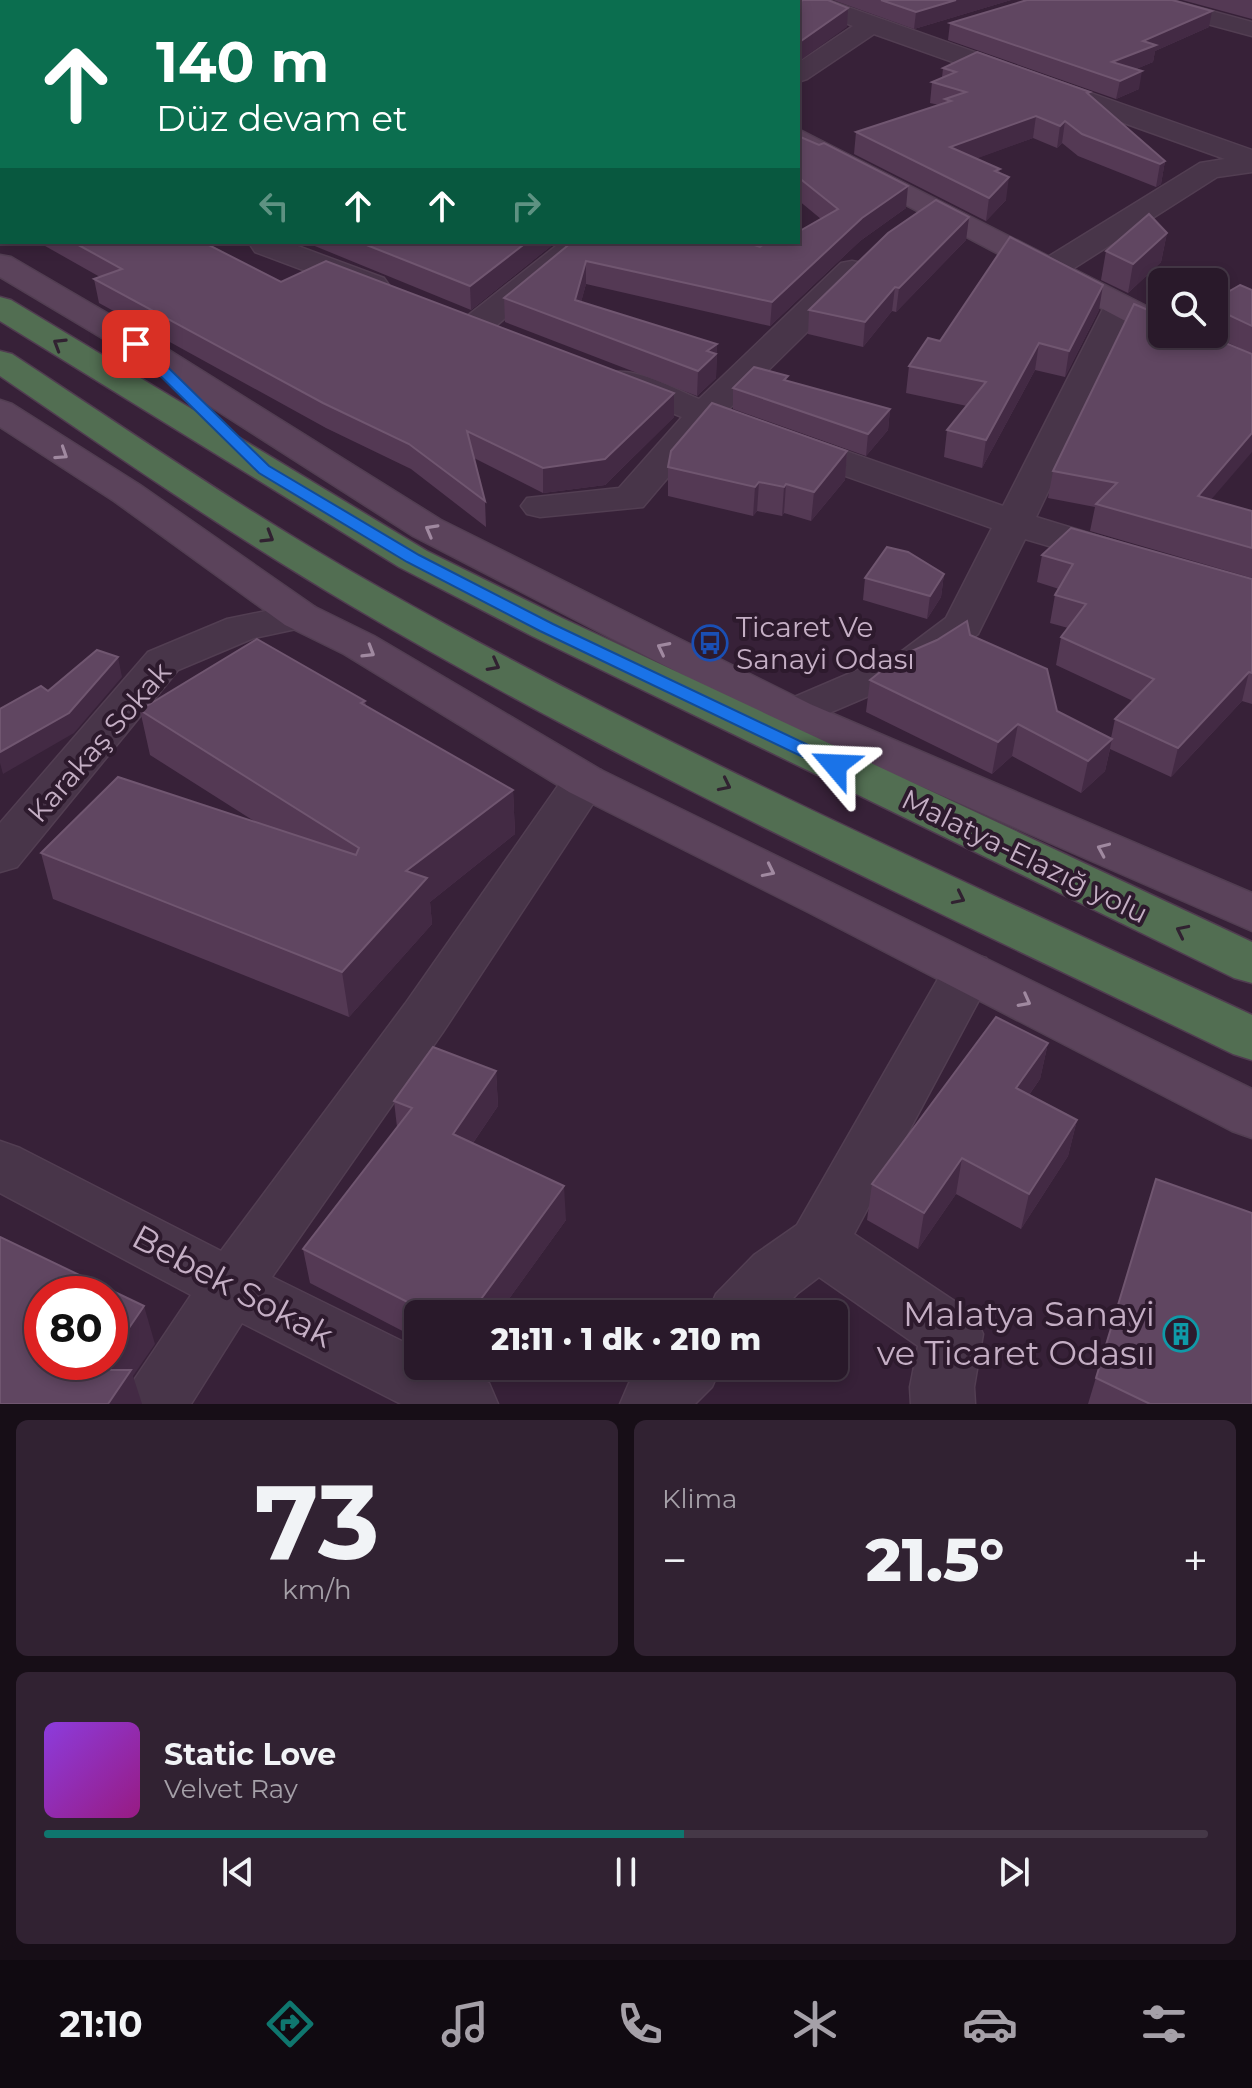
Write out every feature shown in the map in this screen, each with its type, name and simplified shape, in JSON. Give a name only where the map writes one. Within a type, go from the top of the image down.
[{"type":"highway","name":"Malatya-Elazığ yolu","points":[[0,307],[413,559],[547,627],[1252,964]]},
{"type":"highway","points":[[0,361],[202,496],[368,598],[649,748],[1252,1039]]},
{"type":"main road","points":[[800,138],[921,215],[1049,270],[1148,320]]},
{"type":"main road","points":[[0,264],[136,344],[427,528],[794,714],[1252,913]]},
{"type":"main road","points":[[136,344],[264,470]]},
{"type":"main road","points":[[0,411],[300,616],[359,645],[585,781],[1252,1115]]},
{"type":"main road","points":[[89,421],[178,530]]},
{"type":"street","points":[[808,0],[1252,162]]},
{"type":"street","points":[[1145,0],[1252,29]]},
{"type":"street","points":[[800,73],[871,25]]},
{"type":"street","points":[[917,39],[945,30]]},
{"type":"street","points":[[1049,270],[1210,169],[1252,162]]},
{"type":"street","points":[[268,244],[407,298]]},
{"type":"street","points":[[478,324],[578,244]]},
{"type":"street","points":[[540,506],[630,499],[704,413],[873,249]]},
{"type":"street","points":[[794,714],[917,660],[963,625],[1120,307]]},
{"type":"street","points":[[591,369],[1013,524],[1148,563]]},
{"type":"street","name":"Karakaş Sokak","points":[[0,855],[163,661],[242,628],[300,616]]},
{"type":"street","points":[[155,1404],[232,1285],[424,1018],[585,781]]},
{"type":"street","points":[[751,1300],[776,1274],[818,1243],[968,972]]},
{"type":"street","name":"Bebek Sokak","points":[[0,1165],[303,1324],[466,1404]]},
{"type":"street","points":[[818,1243],[952,1334],[942,1387],[943,1404]]},
{"type":"street","points":[[652,1404],[675,1380]]},
{"type":"building","points":[[828,0],[848,8],[800,42],[800,2]]},
{"type":"building","points":[[881,0],[956,0],[916,12]]},
{"type":"building","points":[[1027,0],[1172,0],[1212,11],[1143,41],[1156,45],[1112,62],[1142,71],[1120,81],[950,23]]},
{"type":"building","points":[[977,52],[1090,92],[1087,93],[1165,161],[1160,164],[1082,134],[1065,121],[1060,126],[1036,116],[950,147],[1000,169],[995,171],[1009,177],[989,198],[856,132],[951,101],[945,99],[966,92],[932,82],[956,72],[943,68]]},
{"type":"building","points":[[800,137],[819,145],[824,143],[908,186],[862,218],[772,302],[586,261],[575,300],[717,344],[707,351],[716,354],[698,371],[504,298],[570,244],[751,244],[760,247],[764,244],[800,244],[800,231],[838,209],[800,179]]},
{"type":"building","points":[[936,200],[969,217],[899,288],[895,287],[865,322],[809,310],[888,233]]},
{"type":"building","points":[[1149,214],[1167,233],[1133,264],[1106,251]]},
{"type":"building","points":[[1010,237],[1103,285],[1069,351],[1039,343],[986,440],[947,430],[986,382],[909,366],[928,338],[940,341]]},
{"type":"building","points":[[77,244],[207,244],[281,282],[326,261],[674,393],[605,459],[543,468],[467,431],[485,501],[409,444],[323,403],[94,279],[122,269]]},
{"type":"building","points":[[364,244],[524,244],[470,286]]},
{"type":"building","points":[[1240,285],[1252,290],[1252,326],[1228,315],[1228,292]]},
{"type":"building","points":[[1134,304],[1148,310],[1148,348],[1228,348],[1228,344],[1252,354],[1252,433],[1198,496],[1252,511],[1252,548],[1096,504],[1117,483],[1053,471]]},
{"type":"building","points":[[754,367],[788,376],[784,380],[890,409],[868,434],[733,388]]},
{"type":"building","points":[[712,403],[847,451],[814,492],[786,484],[784,487],[759,482],[755,487],[668,467],[671,451]]},
{"type":"building","points":[[1071,528],[1252,579],[1252,673],[1249,672],[1178,748],[1115,719],[1154,679],[1061,637],[1086,604],[1055,595],[1073,564],[1042,555]]},
{"type":"building","points":[[887,547],[908,552],[944,574],[930,596],[865,578]]},
{"type":"building","points":[[967,621],[970,635],[1047,669],[1057,711],[1112,739],[1088,761],[1018,724],[998,742],[870,680],[900,656],[937,640]]},
{"type":"building","points":[[257,639],[513,790],[406,871],[427,878],[342,972],[41,853],[118,777],[356,855],[359,848],[140,710]]},
{"type":"building","points":[[97,650],[118,657],[69,713],[0,752],[0,709],[41,686],[48,691]]},
{"type":"building","points":[[996,1017],[1048,1043],[1016,1088],[1077,1120],[1029,1194],[962,1158],[924,1213],[872,1184]]},
{"type":"building","points":[[433,1047],[496,1071],[453,1134],[564,1186],[480,1300],[404,1300],[303,1249],[412,1108],[394,1101]]},
{"type":"building","name":"Malatya Sanayi ve Ticaret Odasıı","points":[[1156,1179],[1252,1213],[1252,1404],[1150,1404],[1096,1378]]},
{"type":"building","points":[[0,1237],[81,1276],[24,1276],[24,1380],[124,1380],[108,1404],[0,1404]]},
{"type":"building","points":[[128,1298],[144,1306],[128,1329]]},
{"type":"place","name":"Ticaret Ve Sanayi Odası","points":[[710,643]]},
{"type":"place","name":"Malatya Sanayi ve Ticaret Odasıı","points":[[1181,1334]]},
{"type":"route","points":[[136,344],[264,470],[413,559],[835,765]]}]
